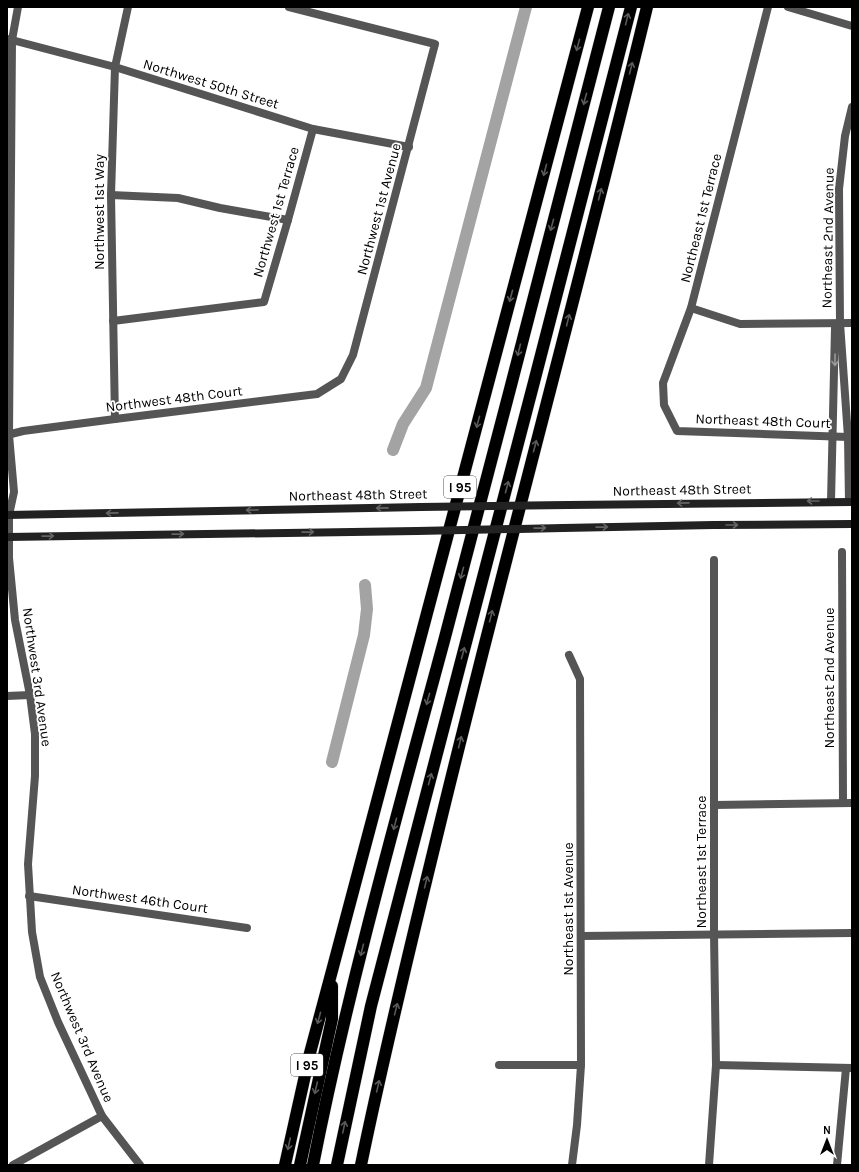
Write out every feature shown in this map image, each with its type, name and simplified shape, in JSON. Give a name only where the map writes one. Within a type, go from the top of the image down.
[{"type":"highway","name":"I 95","points":[[285,1165],[310,1053],[332,967],[588,7]]},
{"type":"highway","points":[[313,1165],[336,1053],[362,947],[470,543],[609,7]]},
{"type":"highway","points":[[337,1165],[344,1126],[375,992],[631,7]]},
{"type":"highway","points":[[361,1165],[382,1067],[462,730],[507,551],[566,328],[646,7]]},
{"type":"highway","points":[[300,1165],[332,1019],[332,967]]},
{"type":"main road","name":"Northeast 48th Street","points":[[8,514],[831,501],[850,502]]},
{"type":"main road","points":[[8,537],[852,524]]},
{"type":"street","name":"Northwest 3rd Avenue","points":[[18,7],[9,40],[8,435],[14,492],[8,514],[8,537],[15,620],[30,695],[34,734],[35,776],[28,864],[32,932],[40,977],[58,1022],[102,1116],[140,1165]]},
{"type":"street","name":"Northwest 1st Way","points":[[115,419],[112,321],[111,195],[115,67],[128,7]]},
{"type":"street","name":"Northwest 1st Avenue","points":[[289,7],[435,44],[353,355],[341,379]]},
{"type":"street","name":"Northeast 1st Terrace","points":[[678,431],[664,405],[663,383],[691,308],[768,7]]},
{"type":"street","points":[[788,7],[852,26]]},
{"type":"street","name":"Northwest 50th Street","points":[[9,40],[115,67],[313,129],[409,147]]},
{"type":"street","name":"Northeast 2nd Avenue","points":[[850,502],[848,437],[840,323],[840,189],[852,107]]},
{"type":"street","name":"Northwest 1st Terrace","points":[[112,321],[264,302],[313,129]]},
{"type":"street","points":[[111,195],[178,198],[220,208],[288,220]]},
{"type":"street","points":[[691,308],[740,324],[852,323]]},
{"type":"street","name":"Northeast 2nd Avenue","points":[[831,501],[835,328],[840,323]]},
{"type":"street","name":"Northwest 48th Court","points":[[8,435],[23,431],[317,394],[341,379]]},
{"type":"street","name":"Northeast 48th Court","points":[[678,431],[848,437]]},
{"type":"street","name":"Northeast 2nd Avenue","points":[[842,552],[843,803]]},
{"type":"street","name":"Northeast 1st Terrace","points":[[709,1165],[716,1065],[714,934],[714,560]]},
{"type":"street","name":"Northeast 1st Avenue","points":[[569,655],[580,679],[581,1065],[577,1125],[572,1165]]},
{"type":"street","points":[[7,696],[30,695]]},
{"type":"street","points":[[714,805],[852,803]]},
{"type":"street","name":"Northwest 46th Court","points":[[29,896],[246,928]]},
{"type":"street","points":[[581,936],[852,933]]},
{"type":"street","points":[[499,1065],[581,1065]]},
{"type":"street","points":[[716,1065],[849,1068],[837,1165]]},
{"type":"street","points":[[13,1165],[102,1116]]},
{"type":"waterway","points":[[393,450],[403,424],[426,388],[526,7]]},
{"type":"waterway","points":[[332,762],[364,635],[367,609],[365,585]]}]
